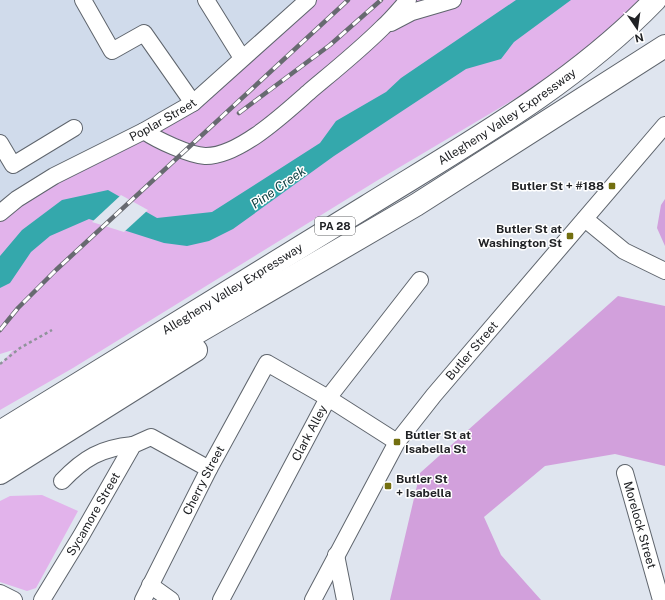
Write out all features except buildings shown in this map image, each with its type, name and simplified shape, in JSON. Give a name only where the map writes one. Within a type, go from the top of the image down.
[{"type":"highway","name":"Allegheny Valley Expressway","points":[[0,432],[526,107],[590,60],[655,0]]},
{"type":"highway","name":"Allegheny Valley Expressway","points":[[0,451],[119,378],[416,204],[665,46]]},
{"type":"highway","points":[[0,473],[205,344],[416,204]]},
{"type":"street","points":[[83,0],[112,51],[144,33],[193,103]]},
{"type":"street","points":[[206,0],[242,58]]},
{"type":"street","points":[[144,131],[153,137],[195,154],[206,156],[220,153],[240,145],[270,125],[341,65],[384,26],[408,0]]},
{"type":"street","points":[[384,26],[412,12],[453,0]]},
{"type":"street","name":"Poplar Street","points":[[0,213],[17,199],[54,176],[144,131],[193,103],[300,3]]},
{"type":"street","name":"Butler Street","points":[[313,600],[397,442],[434,395],[665,125]]},
{"type":"street","points":[[0,143],[13,166],[74,128]]},
{"type":"street","points":[[585,219],[624,251],[661,267]]},
{"type":"street","name":"Clark Alley","points":[[221,600],[328,398],[420,280]]},
{"type":"street","name":"Cherry Street","points":[[143,600],[209,469],[267,363],[328,398]]},
{"type":"street","points":[[328,398],[397,442]]},
{"type":"street","points":[[62,481],[72,470],[92,455],[116,446],[133,444],[151,437],[209,469]]},
{"type":"street","name":"Sycamore Street","points":[[42,600],[81,536],[133,444]]},
{"type":"street","name":"Morelock Street","points":[[625,473],[661,585],[661,600]]},
{"type":"street","points":[[336,555],[345,600]]},
{"type":"street","points":[[150,586],[171,600]]},
{"type":"street","points":[[0,593],[14,600]]},
{"type":"path","points":[[0,364],[20,348],[52,330]]},
{"type":"shaded area","points":[[0,0],[322,0],[259,56],[0,228]]},
{"type":"shaded area","points":[[308,0],[639,0],[605,33],[533,88],[378,180],[73,368],[0,410],[0,365],[13,350],[0,354],[0,213],[193,103]]},
{"type":"shaded area","points":[[665,199],[665,246],[657,228],[661,205]]},
{"type":"shaded area","points":[[618,296],[665,306],[665,466],[615,454],[545,466],[484,517],[501,555],[541,600],[390,600],[420,473]]},
{"type":"shaded area","points":[[42,495],[78,511],[36,588],[27,591],[0,582],[0,501],[10,496]]},
{"type":"water","name":"Pine Creek","points":[[516,0],[571,0],[514,42],[501,59],[466,69],[334,156],[233,229],[209,241],[187,246],[164,243],[89,219],[50,236],[31,252],[10,283],[0,288],[0,256],[22,230],[62,200],[108,190],[157,218],[212,212],[320,143],[336,121],[386,92],[401,78]]},
{"type":"pier","points":[[121,195],[148,210],[124,232],[92,222]]},
{"type":"railway","points":[[0,330],[18,308],[56,270],[348,0]]},
{"type":"railway","points":[[239,113],[330,45],[381,0]]},
{"type":"place","name":"Butler St + #188","points":[[612,186]]},
{"type":"place","name":"Butler St at Washington St","points":[[570,236]]},
{"type":"place","name":"Butler St at Isabella St","points":[[397,442]]},
{"type":"place","name":"Butler St + Isabella","points":[[388,486]]}]
